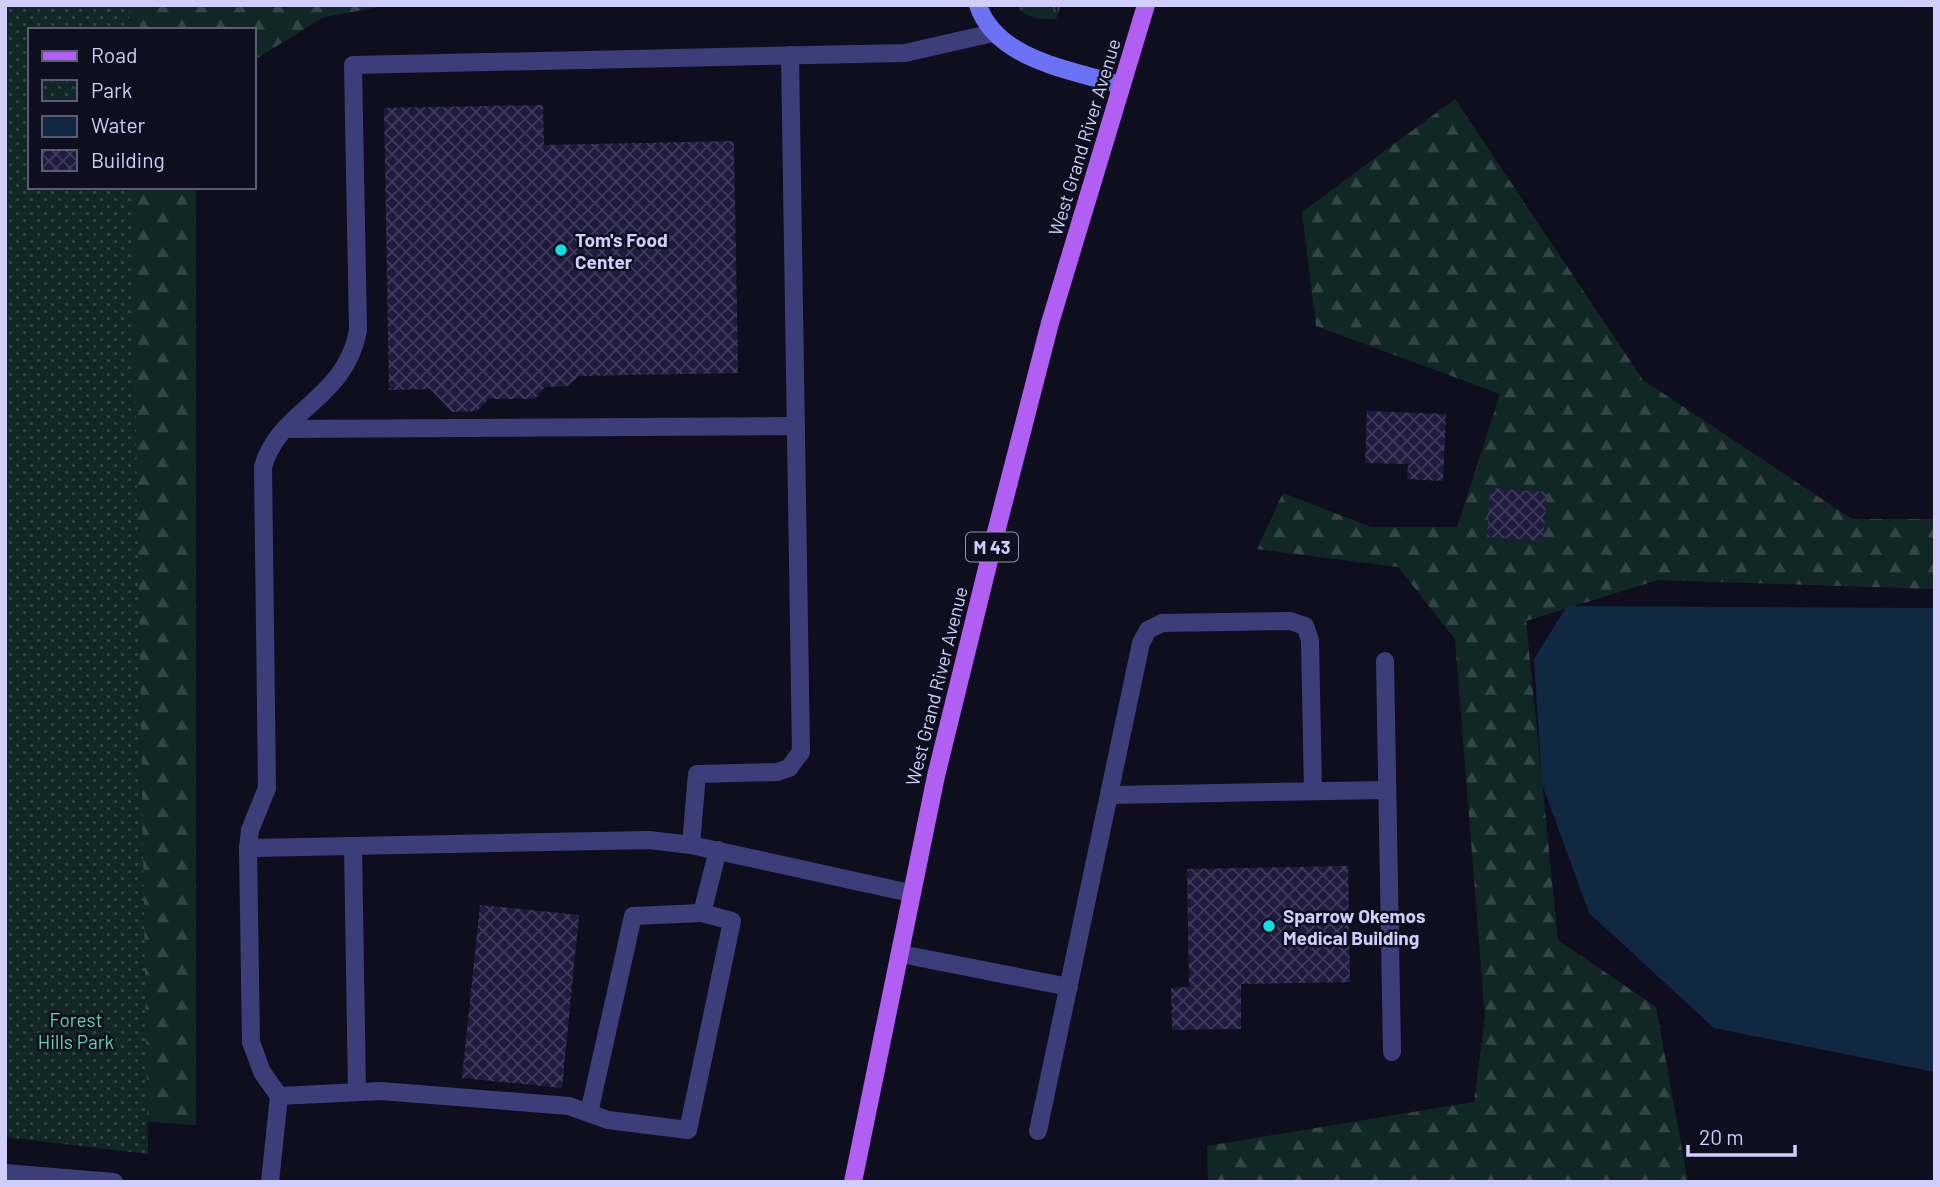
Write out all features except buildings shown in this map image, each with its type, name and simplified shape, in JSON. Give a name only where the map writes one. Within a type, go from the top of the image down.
[{"type":"main road","name":"West Grand River Avenue","points":[[853,1182],[901,954],[910,893],[995,536],[1050,323],[1146,5]]},
{"type":"street","points":[[978,5],[993,33],[1016,50],[1120,85]]},
{"type":"street","points":[[270,1182],[279,1096],[262,1072],[251,1042],[248,848],[250,830],[267,788],[262,467],[266,453],[286,429],[341,376],[355,349],[358,330],[352,65],[905,53],[993,33]]},
{"type":"street","points":[[691,845],[697,774],[777,772],[789,768],[801,752],[790,55]]},
{"type":"street","points":[[286,429],[796,426]]},
{"type":"street","points":[[1038,1131],[1140,643],[1148,630],[1162,623],[1290,621],[1305,626],[1310,640],[1313,791]]},
{"type":"street","points":[[1385,661],[1392,1052]]},
{"type":"street","points":[[1110,795],[1387,790]]},
{"type":"street","points":[[248,848],[649,840],[718,850],[910,893]]},
{"type":"street","points":[[353,847],[357,1092]]},
{"type":"street","points":[[702,913],[718,850]]},
{"type":"street","points":[[279,1096],[380,1091],[569,1106],[608,1120],[688,1130],[732,921],[702,913],[633,916],[589,1113]]},
{"type":"street","points":[[901,954],[1069,987]]},
{"type":"street","points":[[5,1173],[114,1182]]},
{"type":"green space","name":"Forest Hills Park","points":[[5,5],[129,5],[130,28],[28,28],[28,189],[132,189],[148,1154],[5,1137]]},
{"type":"green space","points":[[36,5],[390,5],[324,17],[256,59],[256,28],[34,28]]},
{"type":"green space","points":[[1016,5],[1061,5],[1056,19],[1029,16]]},
{"type":"green space","name":"Forest Hills Park","points":[[5,33],[28,189],[196,189],[196,1125],[5,1112]]},
{"type":"green space","points":[[1455,99],[1643,380],[1852,519],[1935,519],[1935,589],[1658,580],[1526,621],[1558,940],[1656,1007],[1688,1182],[1208,1182],[1207,1146],[1474,1102],[1485,1017],[1455,639],[1398,567],[1257,549],[1283,493],[1371,527],[1457,527],[1500,394],[1316,326],[1302,212]]},
{"type":"water","points":[[1567,606],[1935,608],[1935,1072],[1714,1028],[1589,913],[1542,784],[1534,659]]},
{"type":"place","name":"Tom's Food Center","points":[[561,250]]},
{"type":"place","name":"Sparrow Okemos Medical Building","points":[[1269,926]]}]
